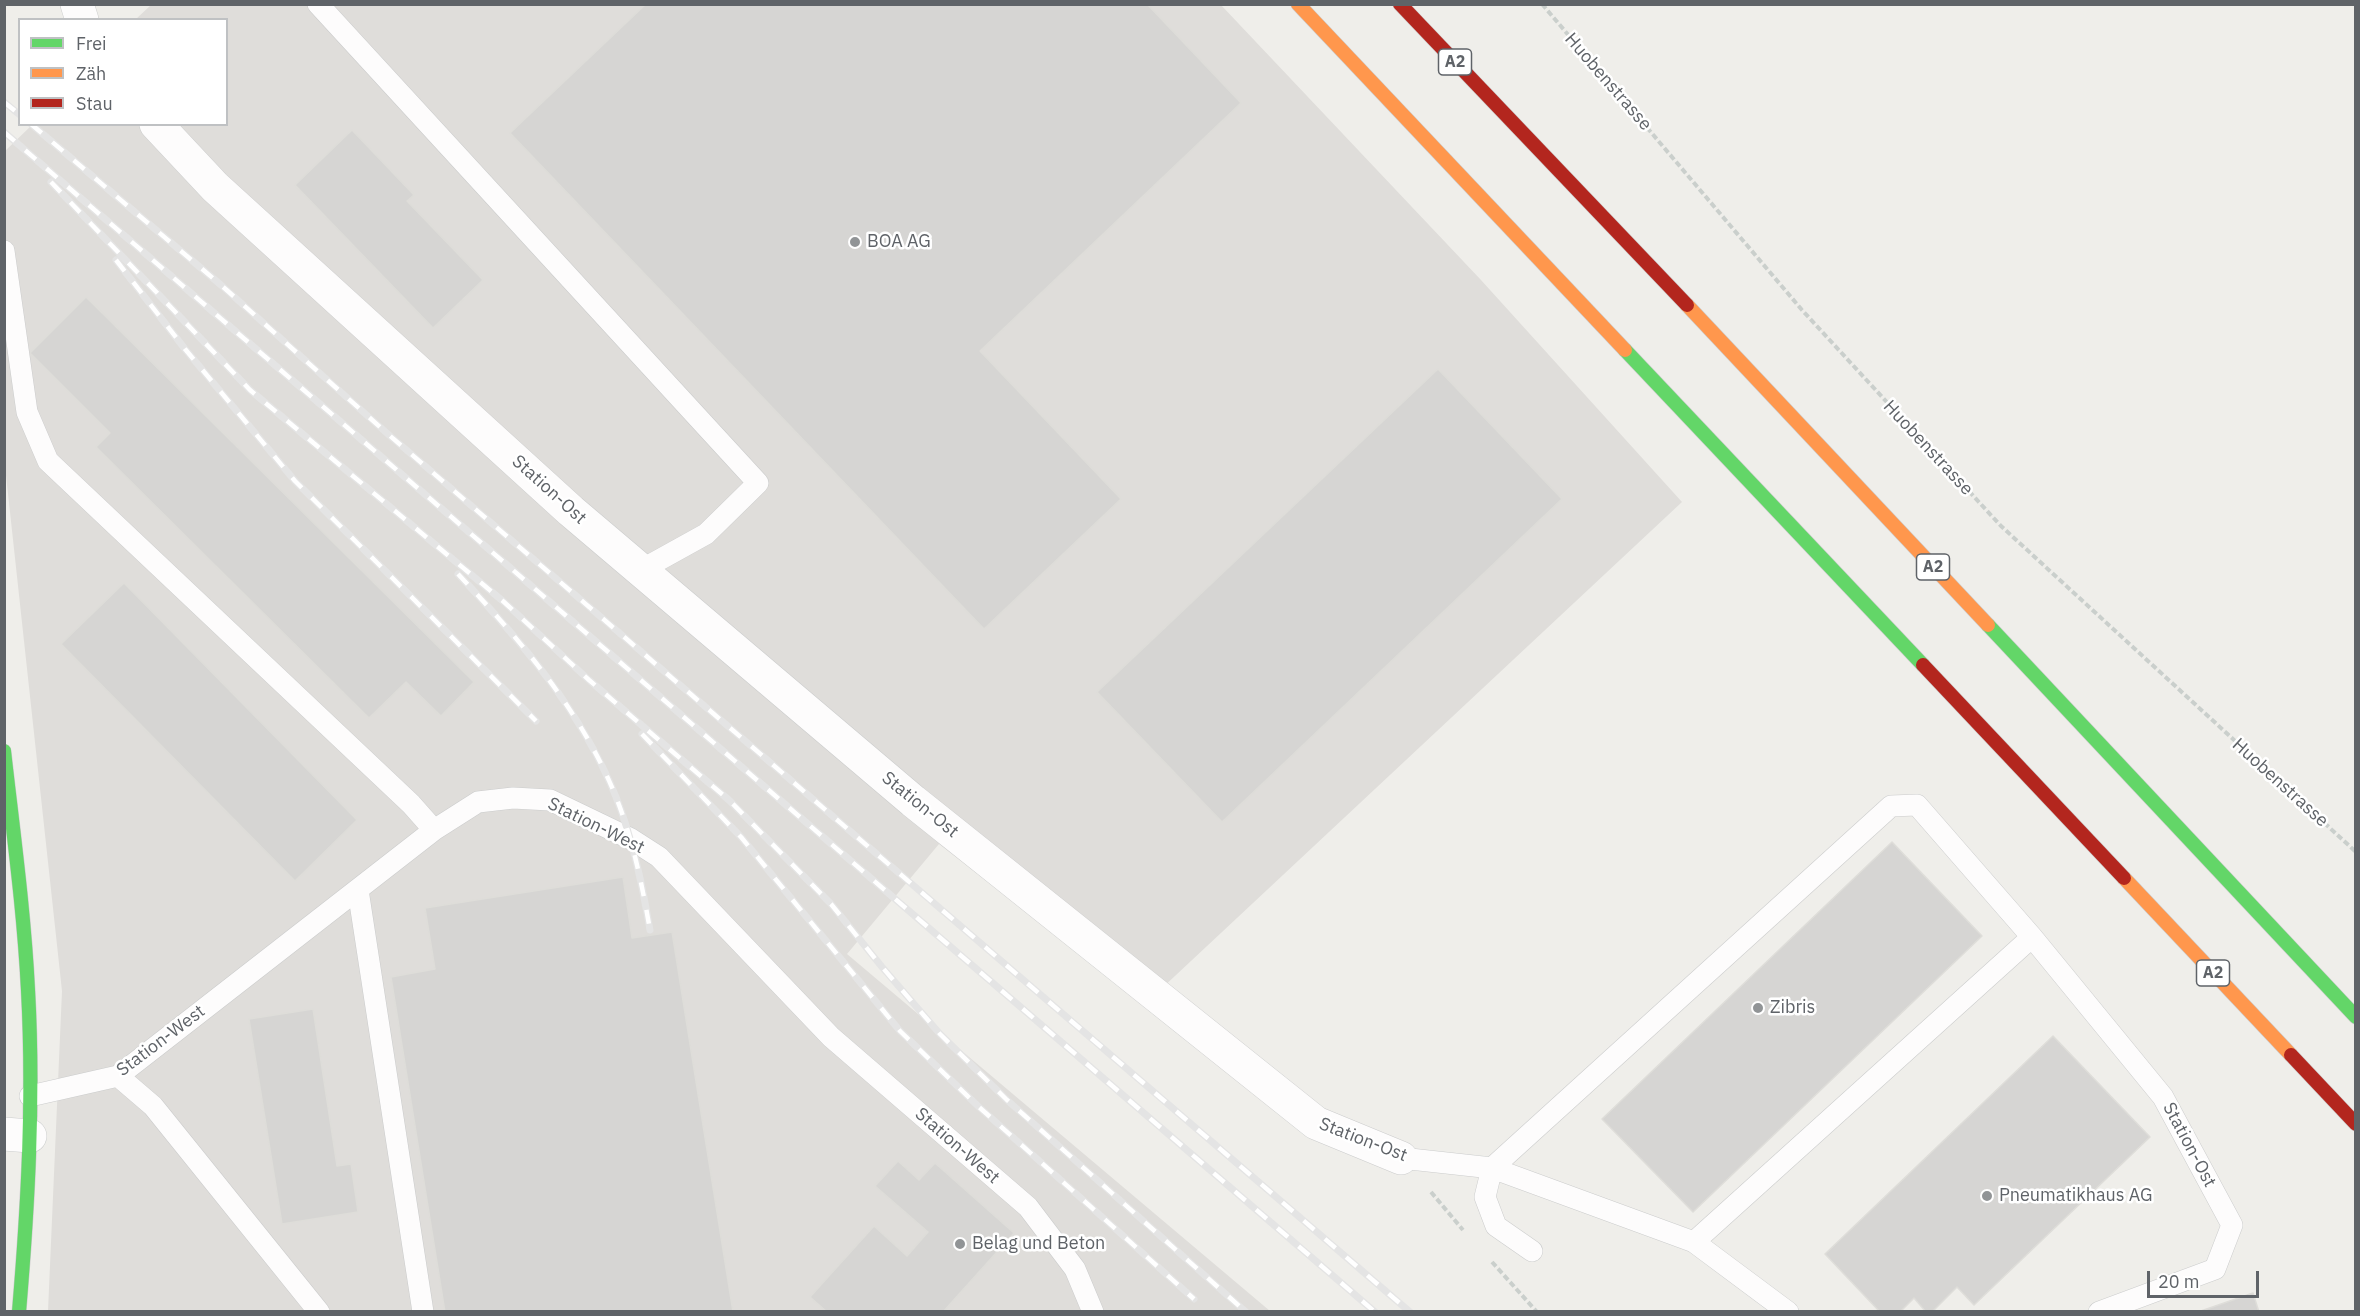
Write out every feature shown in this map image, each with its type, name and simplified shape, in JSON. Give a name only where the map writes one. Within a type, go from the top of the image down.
[{"type":"main road","name":"A2","points":[[1298,4],[2355,1124]]},
{"type":"main road","name":"A2","points":[[1400,4],[2355,1017]]},
{"type":"main road","points":[[1448,33],[1510,119]]},
{"type":"main road","points":[[4,751],[25,949],[30,1096],[17,1135],[19,1311]]},
{"type":"street","name":"Station-Ost","points":[[158,126],[215,187],[408,360],[571,511],[913,801],[1316,1123],[1401,1158]]},
{"type":"lane","points":[[318,4],[758,483],[706,534],[641,570]]},
{"type":"lane","points":[[4,251],[27,412],[48,461],[411,804],[434,830]]},
{"type":"lane","name":"Station-West","points":[[30,1096],[118,1076],[434,830],[478,802],[513,798],[550,800],[631,839],[658,857],[831,1037],[1028,1208],[1075,1269],[1093,1311]]},
{"type":"lane","name":"Station-Ost","points":[[1492,1168],[1891,806],[1917,805],[2032,937],[2163,1097],[2232,1225],[2215,1269],[2099,1311]]},
{"type":"lane","points":[[357,890],[423,1311]]},
{"type":"lane","points":[[1694,1242],[2032,937]]},
{"type":"lane","points":[[118,1076],[153,1106],[319,1311]]},
{"type":"lane","name":"Station-Ost","points":[[1401,1158],[1492,1168],[1694,1242],[1788,1311]]},
{"type":"lane","points":[[1492,1168],[1485,1197],[1496,1226],[1532,1251]]},
{"type":"path","name":"Huobenstrasse","points":[[1542,4],[1802,310],[2001,526],[2355,852]]},
{"type":"shaded area","points":[[151,5],[1221,5],[1481,280],[1682,502],[1145,1004],[939,844],[847,954],[1270,1311],[48,1311],[62,991],[5,466],[4,152],[31,126],[228,126],[228,18],[137,18]]},
{"type":"building","name":"BOA AG","points":[[646,4],[1147,4],[1241,103],[980,351],[1121,499],[984,629],[510,133]]},
{"type":"building","points":[[352,130],[414,195],[407,201],[483,280],[433,328],[295,185]]},
{"type":"building","points":[[86,297],[474,682],[441,716],[406,682],[369,718],[96,447],[110,433],[30,353]]},
{"type":"building","points":[[1438,369],[1562,499],[1222,822],[1097,692]]},
{"type":"building","points":[[124,583],[357,820],[295,881],[61,644]]},
{"type":"building","points":[[1892,842],[1982,936],[1693,1212],[1602,1119]]},
{"type":"building","points":[[623,877],[632,938],[672,932],[733,1312],[445,1312],[391,977],[435,969],[425,908]]},
{"type":"building","points":[[313,1009],[337,1166],[351,1164],[358,1212],[282,1224],[249,1019]]},
{"type":"building","name":"Pneumatikhaus AG","points":[[2053,1036],[2150,1137],[1974,1305],[1957,1287],[1932,1312],[1926,1312],[1914,1298],[1900,1312],[1880,1312],[1825,1254]]},
{"type":"building","name":"Belag und Beton","points":[[898,1161],[919,1180],[935,1163],[1014,1233],[943,1312],[827,1312],[810,1297],[874,1226],[907,1256],[928,1232],[875,1186]]},
{"type":"building","points":[[2253,1293],[2259,1312],[2198,1312]]},
{"type":"railway","points":[[4,102],[18,113]]},
{"type":"railway","points":[[33,126],[221,285],[389,435],[1410,1312]]},
{"type":"railway","points":[[4,132],[1375,1312]]},
{"type":"railway","points":[[51,182],[250,390],[504,602],[589,680],[730,801],[831,904],[940,1034],[1007,1100],[1246,1312]]},
{"type":"railway","points":[[116,260],[185,349],[295,481],[536,721]]},
{"type":"railway","points":[[458,574],[547,678],[567,706],[602,765],[627,829],[650,930]]},
{"type":"railway","points":[[642,734],[741,837],[900,1031],[979,1107],[1194,1299]]},
{"type":"traffic: fast","points":[[1625,350],[1923,665]]},
{"type":"traffic: fast","points":[[1988,625],[2356,1017]]},
{"type":"traffic: fast","points":[[4,751],[24,930],[30,1030],[29,1151],[19,1312]]},
{"type":"traffic: slow","points":[[1298,4],[1625,350]]},
{"type":"traffic: slow","points":[[1687,305],[1988,625]]},
{"type":"traffic: slow","points":[[2124,878],[2291,1055]]},
{"type":"traffic: jam","points":[[1400,4],[1687,305]]},
{"type":"traffic: jam","points":[[1923,665],[2124,878]]},
{"type":"traffic: jam","points":[[2291,1055],[2356,1124]]},
{"type":"place","name":"BOA AG","points":[[855,242]]},
{"type":"place","name":"Zibris","points":[[1758,1008]]},
{"type":"place","name":"Pneumatikhaus AG","points":[[1987,1196]]},
{"type":"place","name":"Belag und Beton","points":[[960,1244]]}]
